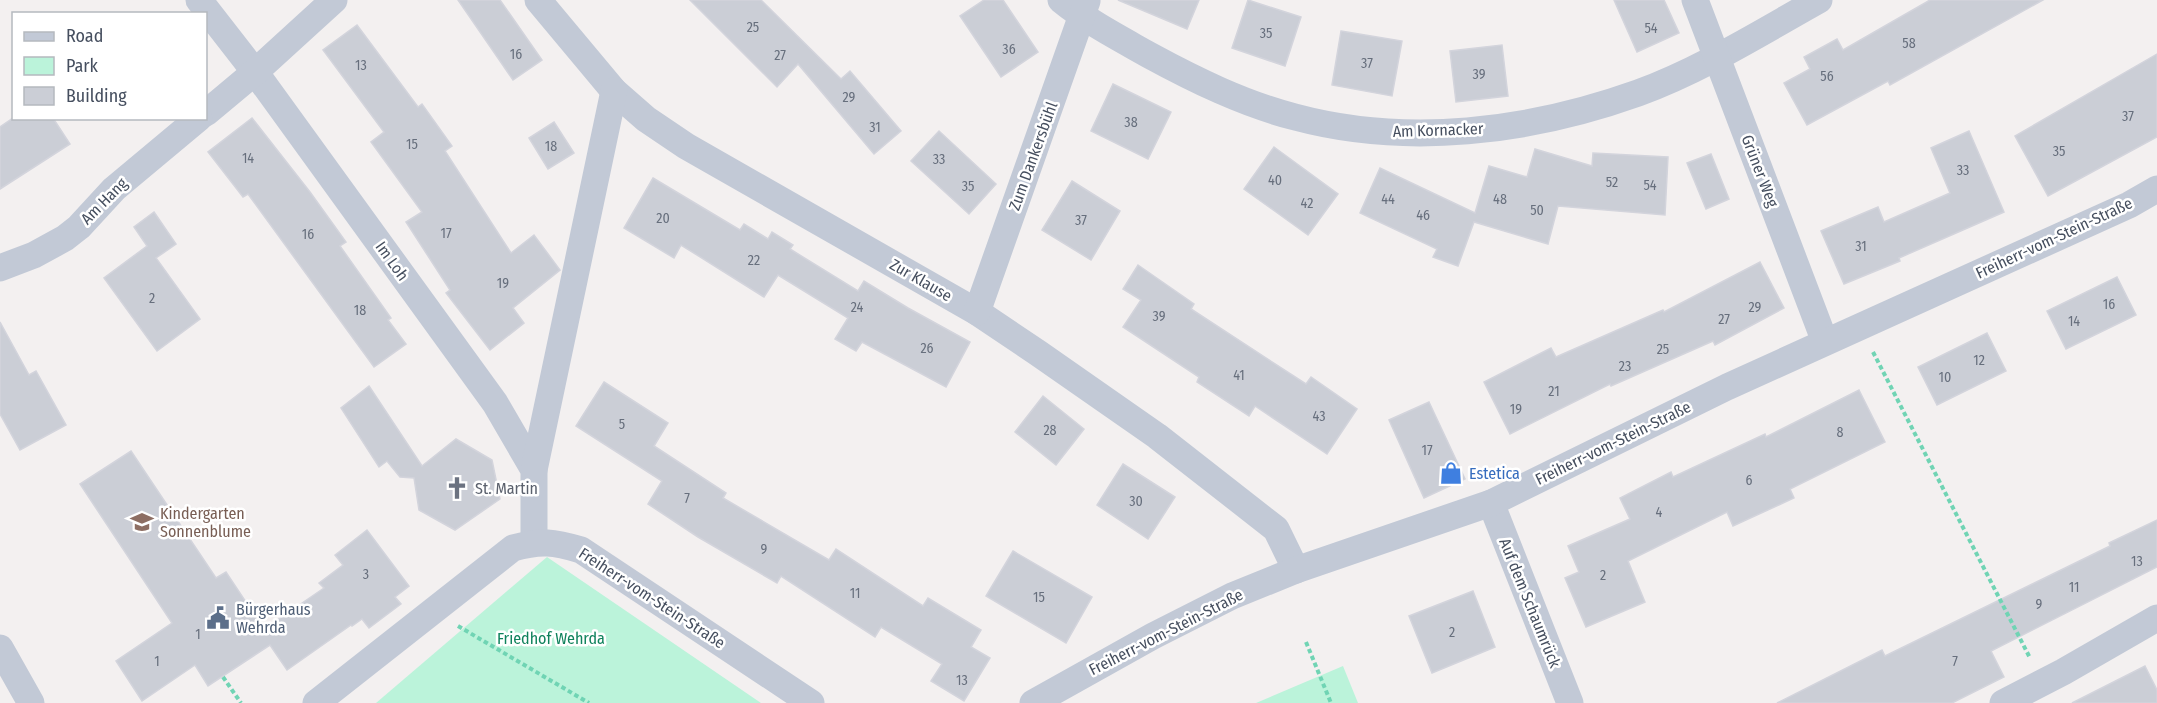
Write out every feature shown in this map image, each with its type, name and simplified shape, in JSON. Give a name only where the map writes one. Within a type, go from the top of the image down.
[{"type":"street","name":"Im Loh","points":[[199,0],[255,72],[495,403],[534,470]]},
{"type":"street","points":[[207,112],[334,0]]},
{"type":"street","name":"Zur Klause","points":[[538,0],[614,91],[646,119],[686,146],[977,312],[1157,436],[1276,529],[1296,570]]},
{"type":"street","name":"Am Kornacker","points":[[1061,0],[1084,9],[1175,69],[1244,101],[1295,117],[1348,128],[1394,132],[1452,132],[1516,126],[1580,112],[1640,92],[1717,57],[1819,0]]},
{"type":"street","name":"Grüner Weg","points":[[1695,0],[1825,342]]},
{"type":"street","name":"Zum Dankersbühl","points":[[977,312],[1084,9]]},
{"type":"street","points":[[534,542],[534,470],[614,91]]},
{"type":"street","name":"Am Hang","points":[[0,268],[34,255],[65,238],[79,227],[114,189],[197,120]]},
{"type":"street","name":"Freiherr-vom-Stein-Straße","points":[[1033,703],[1232,596],[1296,570],[1491,503],[1727,387],[2129,205],[2157,189]]},
{"type":"street","name":"Auf dem Schaumrück","points":[[1491,503],[1570,703]]},
{"type":"street","name":"Freiherr-vom-Stein-Straße","points":[[316,703],[513,548],[534,542],[554,542],[581,550],[811,703]]},
{"type":"street","points":[[2003,703],[2157,618]]},
{"type":"street","points":[[0,648],[31,703]]},
{"type":"path","points":[[1860,326],[2043,682]]},
{"type":"path","points":[[434,611],[589,703]]},
{"type":"path","points":[[1306,642],[1331,703]]},
{"type":"path","points":[[223,677],[241,703]]},
{"type":"green space","name":"Friedhof Wehrda","points":[[547,557],[761,703],[376,703]]},
{"type":"green space","points":[[1343,666],[1358,703],[1256,703]]},
{"type":"building","points":[[458,0],[500,0],[542,60],[513,80]]},
{"type":"building","points":[[690,0],[761,0],[841,79],[850,71],[901,131],[874,154],[798,64],[777,87]]},
{"type":"building","points":[[984,0],[1003,0],[1038,52],[1001,77],[960,16]]},
{"type":"building","points":[[1118,0],[1199,0],[1187,29]]},
{"type":"building","points":[[1248,0],[1301,17],[1285,66],[1232,48]]},
{"type":"building","points":[[1614,0],[1664,0],[1679,33],[1637,52]]},
{"type":"building","points":[[1930,0],[2043,0],[1890,85],[1888,81],[1807,125],[1784,83],[1810,69],[1804,57],[1837,39],[1843,50]]},
{"type":"building","points":[[357,25],[418,107],[422,104],[452,146],[445,151],[511,253],[534,235],[560,270],[513,308],[524,323],[490,350],[446,293],[450,290],[406,222],[422,212],[371,142],[384,132],[323,50]]},
{"type":"building","points":[[1341,31],[1402,41],[1392,96],[1332,85]]},
{"type":"building","points":[[1502,45],[1508,96],[1456,102],[1450,51]]},
{"type":"building","points":[[2157,54],[2157,137],[2048,196],[2015,136]]},
{"type":"building","points":[[1113,84],[1171,112],[1148,159],[1091,131]]},
{"type":"building","points":[[252,118],[346,242],[340,246],[391,318],[388,320],[406,344],[374,367],[248,194],[243,197],[208,152]]},
{"type":"building","points":[[12,119],[54,120],[70,144],[0,189],[0,127]]},
{"type":"building","points":[[554,122],[574,153],[548,169],[529,138]]},
{"type":"building","points":[[939,131],[996,184],[969,214],[911,161]]},
{"type":"building","points":[[1969,131],[2004,212],[1899,258],[1900,261],[1844,284],[1821,231],[1878,207],[1884,222],[1950,193],[1931,148]]},
{"type":"building","points":[[1274,147],[1338,194],[1308,235],[1244,189]]},
{"type":"building","points":[[1535,149],[1592,166],[1593,153],[1668,157],[1665,215],[1558,206],[1548,244],[1474,222],[1458,266],[1433,257],[1437,249],[1360,213],[1380,168],[1475,213],[1489,166],[1527,177]]},
{"type":"building","points":[[1711,154],[1729,199],[1706,209],[1687,163]]},
{"type":"building","points":[[653,178],[740,230],[744,224],[768,239],[772,232],[793,245],[790,249],[858,291],[864,281],[970,342],[946,387],[862,342],[856,351],[835,339],[848,318],[778,275],[764,297],[681,245],[674,258],[624,228]]},
{"type":"building","points":[[1072,181],[1120,211],[1091,260],[1042,230]]},
{"type":"building","points":[[154,212],[176,244],[156,258],[200,319],[157,351],[104,278],[147,246],[134,227]]},
{"type":"building","points":[[1760,262],[1784,308],[1715,345],[1713,341],[1611,386],[1610,384],[1510,434],[1484,382],[1551,348],[1556,357],[1663,310],[1664,312]]},
{"type":"building","points":[[1138,265],[1194,304],[1191,309],[1306,384],[1311,377],[1357,409],[1327,454],[1255,406],[1249,416],[1197,382],[1199,377],[1123,327],[1141,300],[1123,289]]},
{"type":"building","points":[[2117,277],[2136,315],[2066,349],[2047,311]]},
{"type":"building","points":[[0,322],[29,375],[36,371],[66,425],[20,450],[0,414]]},
{"type":"building","points":[[1987,333],[2006,371],[1937,405],[1918,367]]},
{"type":"building","points":[[604,382],[668,423],[654,446],[726,493],[723,498],[829,560],[836,549],[923,606],[928,598],[981,630],[971,647],[990,658],[964,701],[931,681],[942,664],[881,627],[875,637],[781,576],[777,583],[698,537],[648,504],[662,481],[576,426]]},
{"type":"building","name":"St. Martin","points":[[369,386],[422,466],[456,439],[492,460],[500,499],[455,530],[419,510],[414,478],[400,477],[387,461],[379,467],[341,408]]},
{"type":"building","points":[[1859,390],[1885,442],[1790,489],[1794,498],[1733,526],[1727,512],[1628,561],[1645,602],[1586,627],[1565,578],[1579,572],[1568,546],[1630,519],[1620,498],[1671,472],[1673,477],[1765,434],[1766,437]]},
{"type":"building","points":[[1043,396],[1084,429],[1056,465],[1015,432]]},
{"type":"building","points":[[1429,402],[1465,479],[1424,498],[1389,420]]},
{"type":"building","points":[[131,451],[216,578],[226,572],[264,629],[324,588],[319,583],[343,565],[335,555],[367,530],[409,586],[395,597],[401,604],[369,628],[362,619],[351,625],[287,670],[270,645],[208,686],[195,665],[142,701],[116,661],[172,623],[80,484]]},
{"type":"building","points":[[1123,464],[1175,497],[1148,539],[1097,505]]},
{"type":"building","points":[[2157,520],[2157,567],[1991,651],[2004,677],[1952,703],[1777,703],[1882,650],[1885,656],[2110,546],[2109,543]]},
{"type":"building","points":[[1013,551],[1092,597],[1066,643],[986,596]]},
{"type":"building","points":[[1473,591],[1495,647],[1432,673],[1409,616]]},
{"type":"building","points":[[2145,666],[2157,690],[2157,703],[2072,703]]},
{"type":"place","name":"Estetica","points":[[1451,473]]},
{"type":"place","name":"St. Martin","points":[[457,488]]},
{"type":"place","name":"Kindergarten Sonnenblume","points":[[142,522]]},
{"type":"place","name":"Bürgerhaus Wehrda","points":[[218,618]]}]
